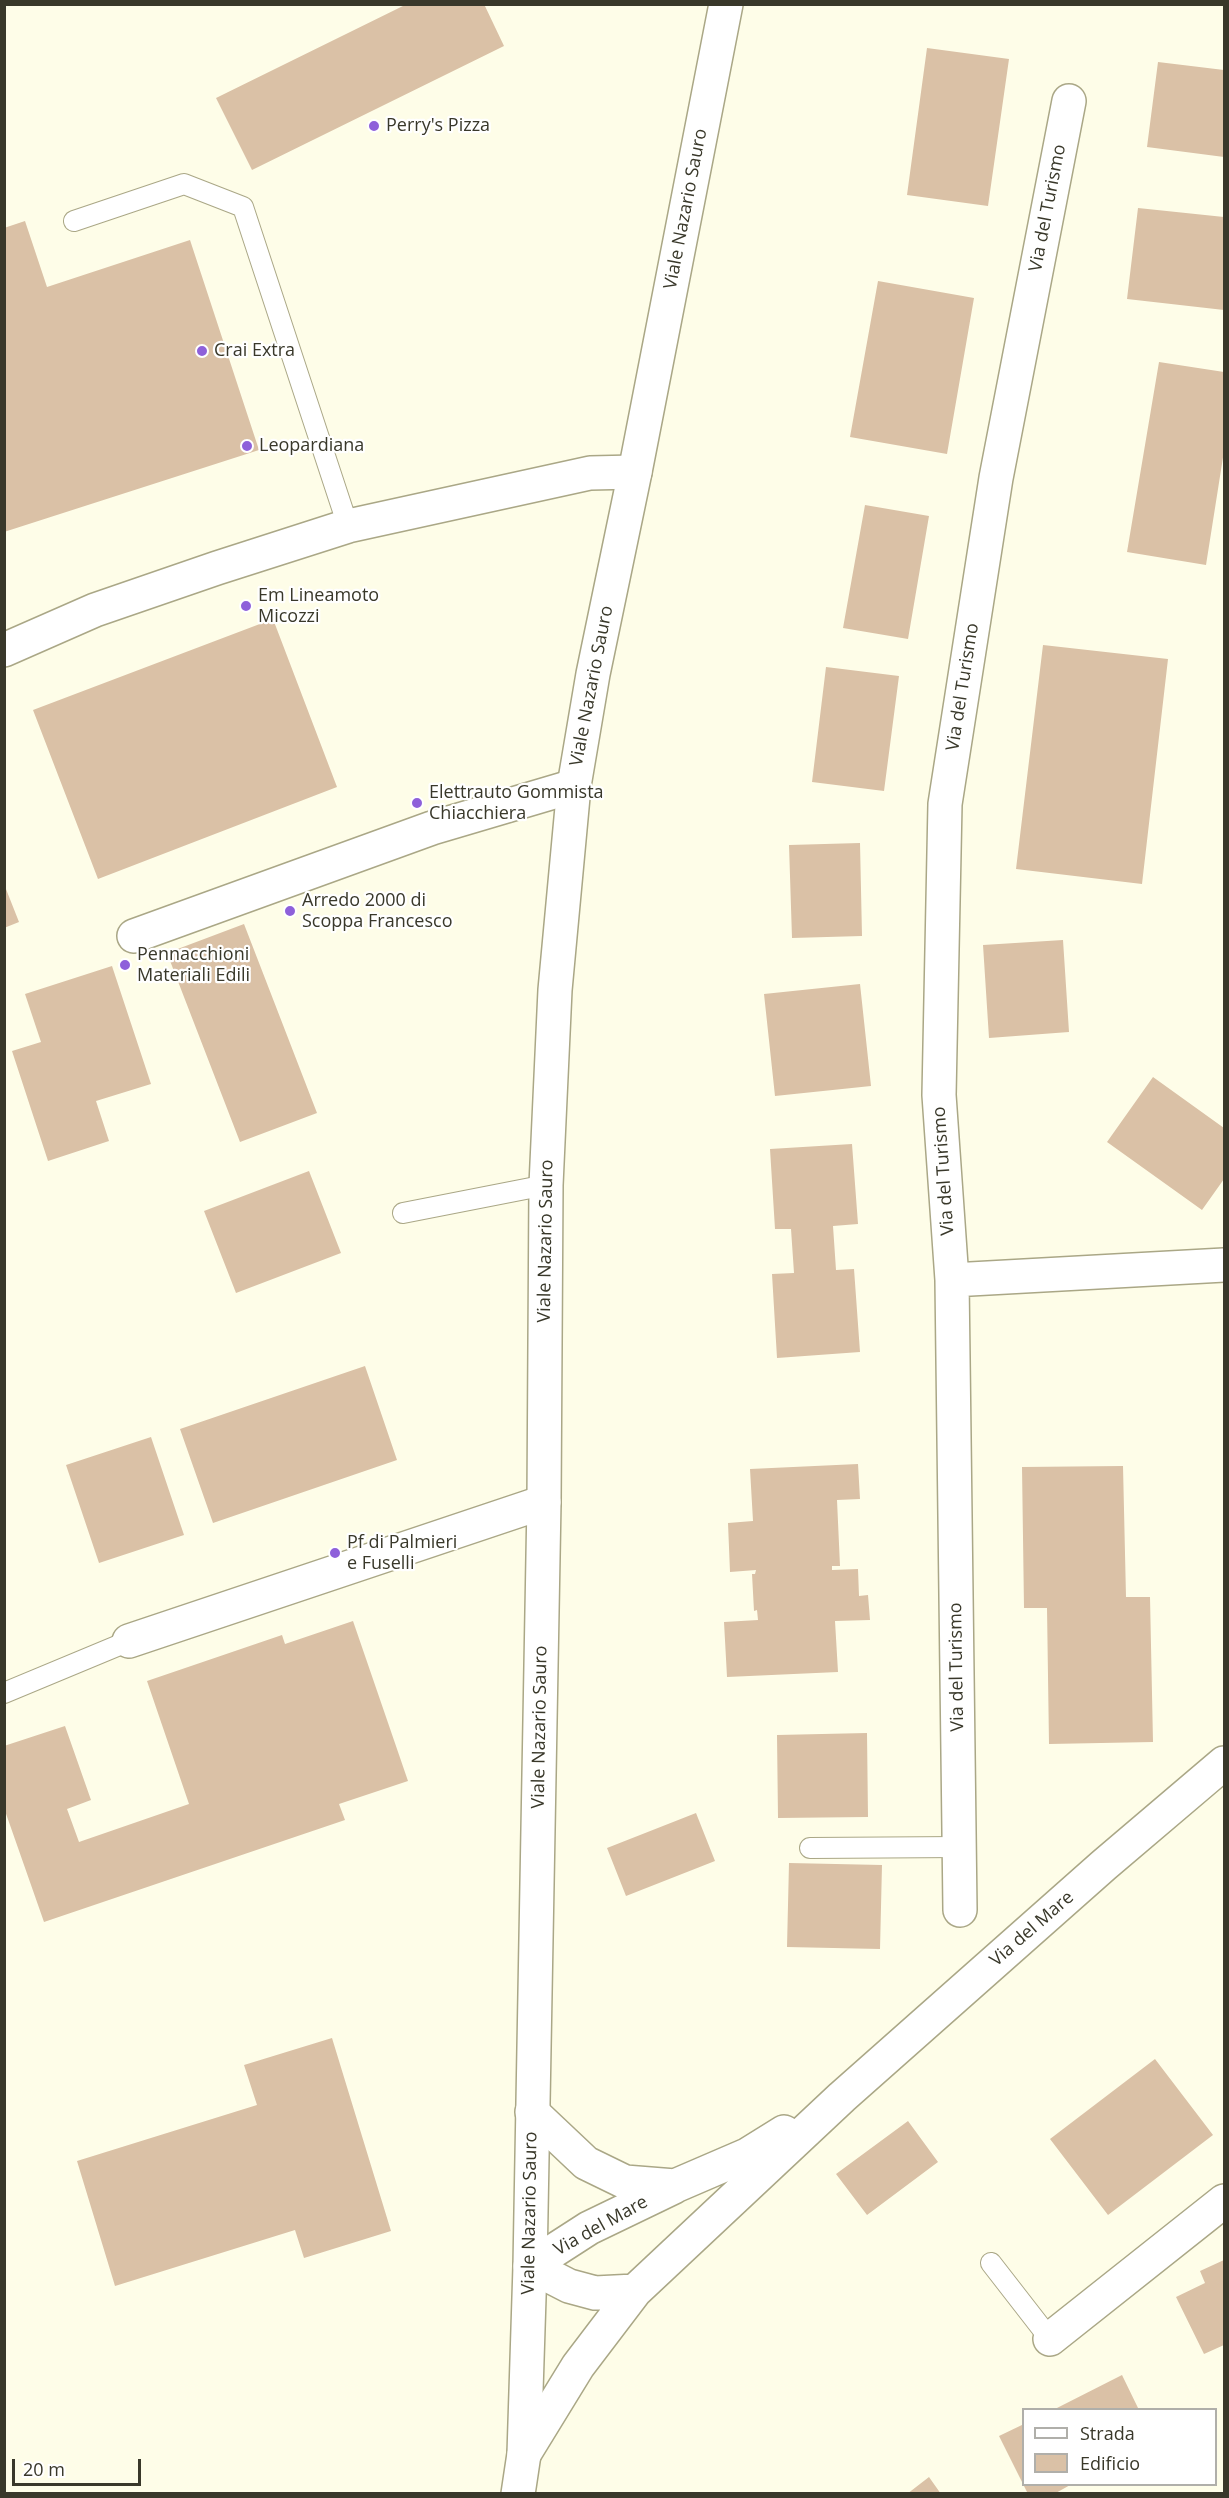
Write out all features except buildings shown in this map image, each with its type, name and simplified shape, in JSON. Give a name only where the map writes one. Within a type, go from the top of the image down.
[{"type":"street","name":"Viale Nazario Sauro","points":[[518,2493],[524,2454],[530,2266],[544,1502],[546,1185],[555,990],[574,786],[592,674],[635,472],[726,4]]},
{"type":"street","name":"Via del Turismo","points":[[960,1910],[951,1280],[939,1095],[945,804],[996,478],[1069,101]]},
{"type":"street","points":[[4,650],[95,610],[348,526],[590,473],[635,472]]},
{"type":"street","points":[[134,936],[432,828],[574,786]]},
{"type":"street","points":[[951,1280],[1224,1265]]},
{"type":"street","points":[[129,1641],[544,1502]]},
{"type":"street","name":"Via del Mare","points":[[524,2454],[578,2366],[635,2292],[842,2097],[1224,1762]]},
{"type":"street","name":"Via del Mare","points":[[530,2266],[589,2228],[675,2186],[747,2155],[842,2097]]},
{"type":"street","name":"Via del Mare","points":[[532,2112],[586,2163],[625,2182],[675,2186]]},
{"type":"street","points":[[1050,2339],[1224,2201]]},
{"type":"street","name":"Via del Mare","points":[[530,2266],[569,2286],[595,2293],[635,2292]]},
{"type":"lane","points":[[74,221],[184,184],[243,207],[348,526]]},
{"type":"lane","points":[[403,1213],[546,1185]]},
{"type":"lane","points":[[4,1693],[129,1641]]},
{"type":"lane","points":[[810,1848],[960,1847]]},
{"type":"lane","points":[[991,2263],[1050,2339]]},
{"type":"place","name":"Perry's Pizza","points":[[374,126]]},
{"type":"place","name":"Crai Extra","points":[[202,351]]},
{"type":"place","name":"Leopardiana","points":[[247,446]]},
{"type":"place","name":"Em Lineamoto Micozzi","points":[[246,606]]},
{"type":"place","name":"Elettrauto Gommista Chiacchiera","points":[[417,803]]},
{"type":"place","name":"Arredo 2000 di Scoppa Francesco","points":[[290,911]]},
{"type":"place","name":"Pennacchioni Materiali Edili","points":[[125,965]]},
{"type":"place","name":"Pf di Palmieri e Fuselli","points":[[335,1553]]}]
